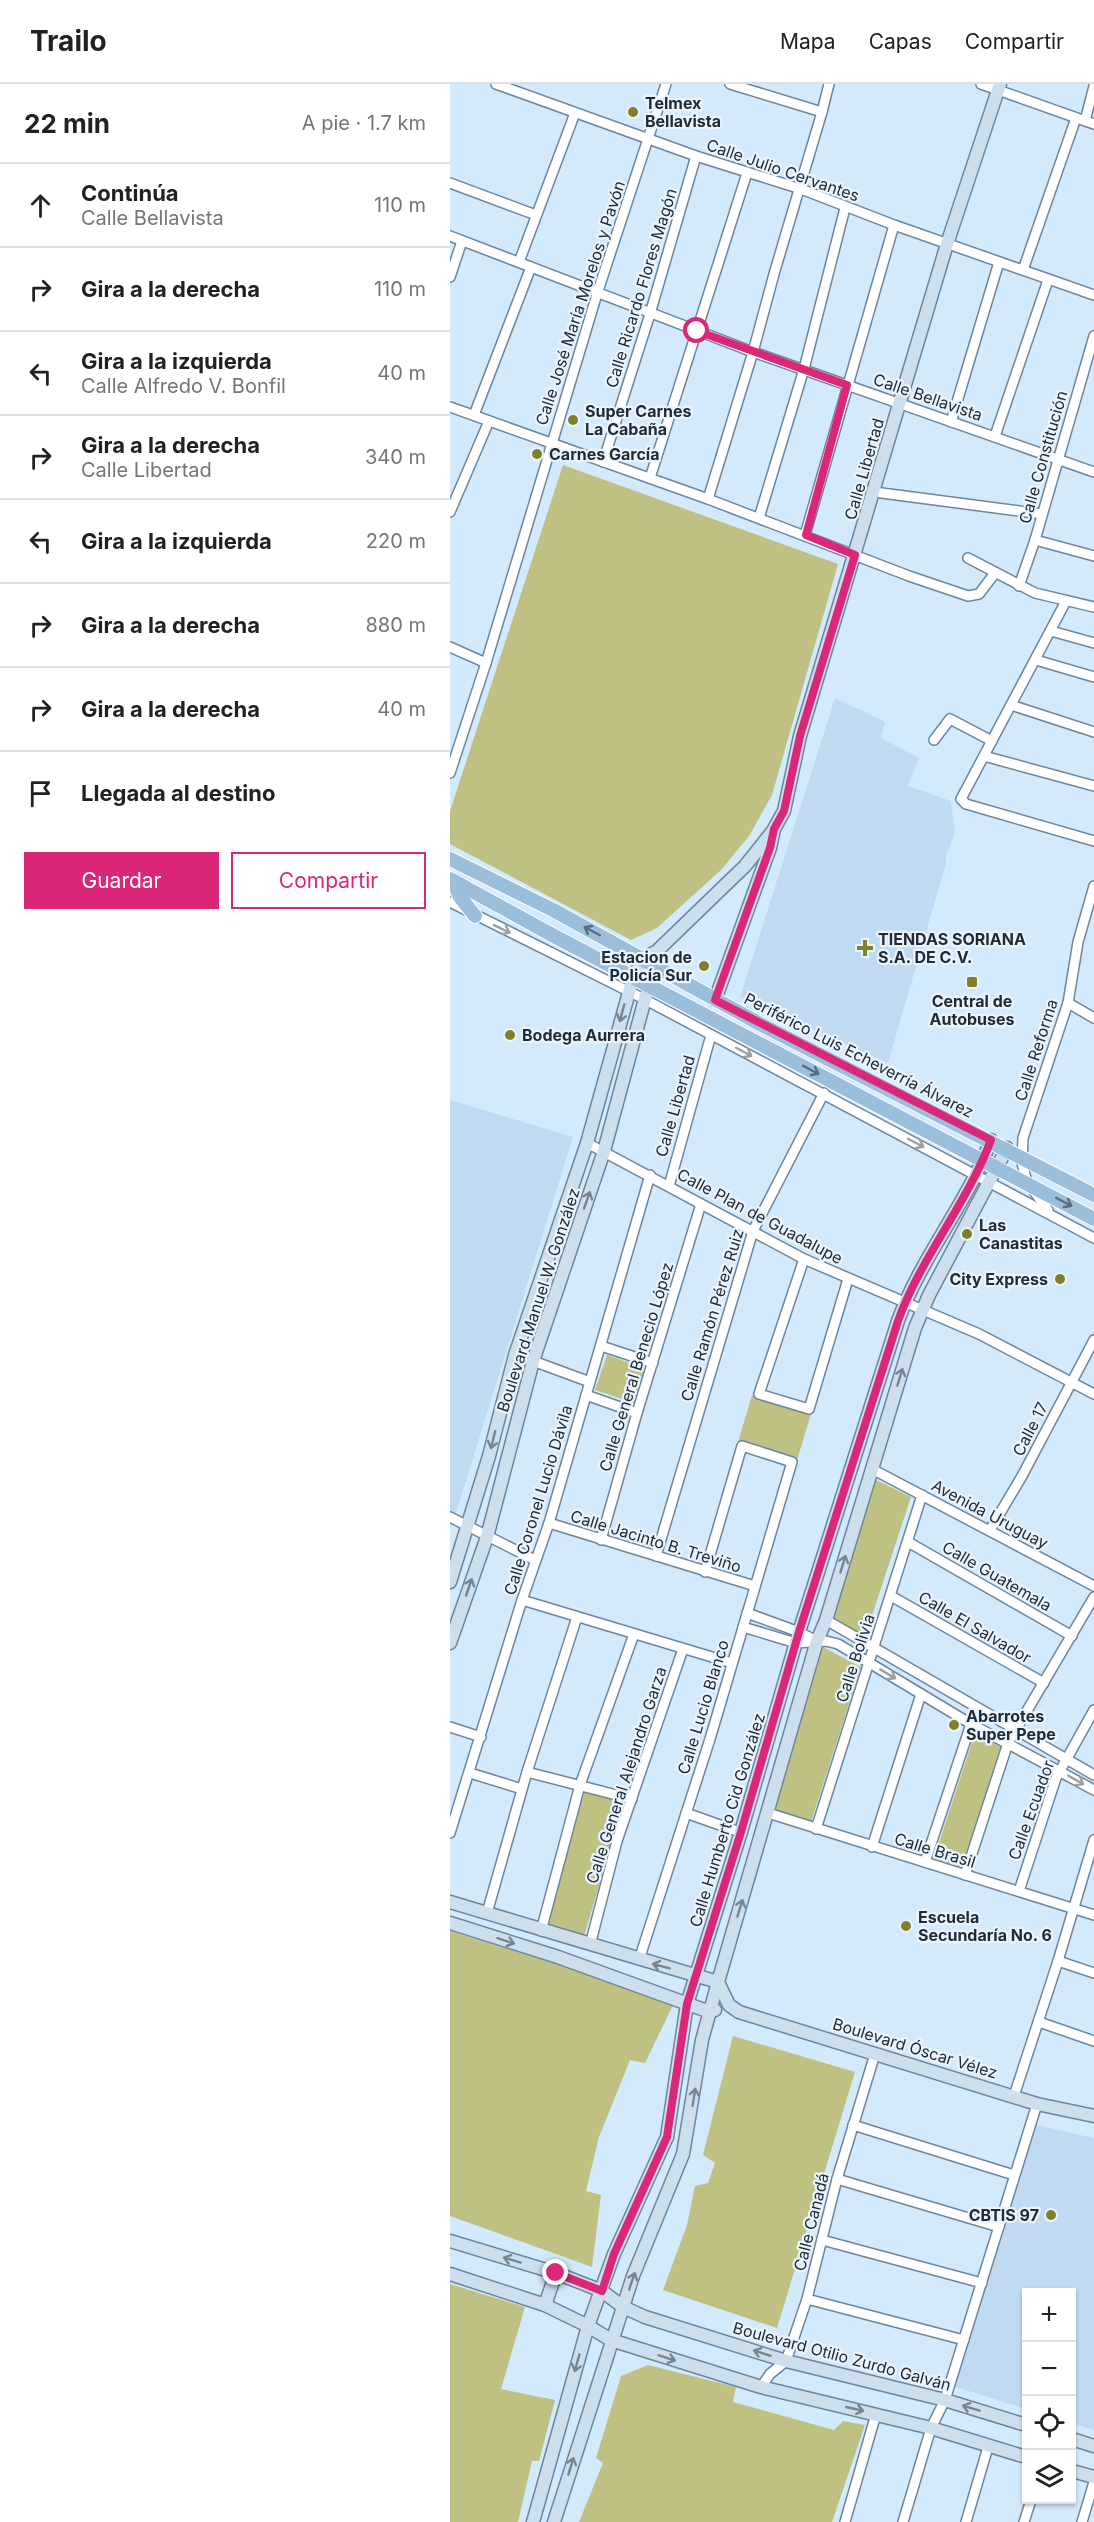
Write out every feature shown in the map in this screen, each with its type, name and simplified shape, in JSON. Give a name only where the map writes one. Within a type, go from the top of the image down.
[{"type":"main road","name":"Periférico Luis Echeverría Álvarez","points":[[450,859],[553,909],[715,1000],[1007,1148],[1094,1195]]},
{"type":"main road","name":"Periférico Luis Echeverría Álvarez","points":[[452,880],[633,978],[1094,1219]]},
{"type":"main road","points":[[452,880],[460,897],[475,916]]},
{"type":"street","name":"Calle Julio Cervantes","points":[[496,84],[649,140],[801,189],[845,208],[1094,295]]},
{"type":"street","name":"Calle José María Morelos y Pavón","points":[[450,769],[486,663],[597,294],[666,84]]},
{"type":"street","points":[[730,84],[822,112]]},
{"type":"street","points":[[708,499],[801,189],[829,84]]},
{"type":"street","points":[[981,84],[999,87],[1085,121]]},
{"type":"street","points":[[1023,270],[1085,121],[1094,86]]},
{"type":"street","name":"Calle Libertad","points":[[715,1000],[770,848],[774,829],[784,811],[800,736],[947,244],[999,87]]},
{"type":"street","points":[[519,262],[575,112]]},
{"type":"street","name":"Calle Ricardo Flores Magón","points":[[603,462],[650,314],[696,156]]},
{"type":"street","points":[[650,478],[747,173]]},
{"type":"street","points":[[450,183],[536,216]]},
{"type":"street","points":[[759,518],[804,369],[845,208]]},
{"type":"street","points":[[806,535],[894,225]]},
{"type":"street","name":"Calle Bellavista","points":[[450,236],[753,352],[1094,472]]},
{"type":"street","points":[[450,277],[462,241]]},
{"type":"street","points":[[951,422],[999,262]]},
{"type":"street","points":[[474,415],[531,267]]},
{"type":"street","points":[[995,436],[1048,280]]},
{"type":"street","name":"Calle Constitución","points":[[1019,586],[1035,540],[1094,336]]},
{"type":"street","points":[[450,407],[971,596],[980,593],[995,573]]},
{"type":"street","points":[[450,512],[489,421]]},
{"type":"street","points":[[874,492],[1042,514]]},
{"type":"street","points":[[1035,540],[1094,556]]},
{"type":"street","points":[[968,558],[1019,586],[1046,597],[1094,608]]},
{"type":"street","points":[[1066,601],[964,790],[962,801],[1094,841]]},
{"type":"street","points":[[1051,631],[1094,643]]},
{"type":"street","points":[[450,647],[486,663]]},
{"type":"street","points":[[1036,660],[1094,677]]},
{"type":"street","points":[[1011,705],[1094,732]]},
{"type":"street","points":[[934,740],[950,719],[992,741]]},
{"type":"street","points":[[984,756],[1094,786]]},
{"type":"street","points":[[650,962],[657,951],[745,866],[774,829]]},
{"type":"street","name":"Calle Reforma","points":[[1053,1215],[1027,1182],[1022,1156],[1023,1138],[1068,1003],[1078,942],[1090,919],[1094,886]]},
{"type":"street","points":[[450,902],[644,999],[1094,1238]]},
{"type":"street","name":"Boulevard Manuel W. González","points":[[450,1582],[468,1527],[515,1355],[587,1143],[628,991],[633,978],[650,962]]},
{"type":"street","name":"Boulevard Manuel W. González","points":[[450,1643],[486,1537],[532,1361],[604,1151],[648,985],[650,962]]},
{"type":"street","points":[[1068,1003],[1094,1018]]},
{"type":"street","name":"Calle Libertad","points":[[669,1186],[711,1035]]},
{"type":"street","name":"Calle Ramón Pérez Ruiz","points":[[656,1556],[753,1231],[824,1093]]},
{"type":"street","name":"Calle Humberto Cid González","points":[[533,2522],[588,2326],[614,2254],[667,2137],[687,2004],[856,1450],[904,1303],[977,1175],[991,1140]]},
{"type":"street","name":"Calle Plan de Guadalupe","points":[[587,1143],[804,1259],[979,1334],[1094,1394]]},
{"type":"street","points":[[554,2522],[633,2276],[683,2154],[702,2040],[718,1982],[817,1641],[826,1620],[922,1310],[1007,1148]]},
{"type":"street","name":"Calle Coronel Lucio Dávila","points":[[450,1833],[522,1600],[549,1523],[650,1175]]},
{"type":"street","name":"Calle General Benecio López","points":[[601,1540],[636,1413],[701,1204]]},
{"type":"street","points":[[804,1259],[759,1394],[809,1409],[848,1278]]},
{"type":"street","name":"Calle 17","points":[[990,1530],[1022,1476],[1094,1340]]},
{"type":"street","points":[[602,1346],[653,1363]]},
{"type":"street","points":[[532,1361],[590,1382]]},
{"type":"street","points":[[585,1395],[636,1413]]},
{"type":"street","name":"Calle Lucio Blanco","points":[[639,1960],[732,1664],[792,1462],[742,1446],[705,1572]]},
{"type":"street","points":[[856,1450],[876,1457]]},
{"type":"street","name":"Avenida Uruguay","points":[[872,1469],[1094,1586]]},
{"type":"street","name":"Calle Bolivia","points":[[816,1829],[922,1496]]},
{"type":"street","points":[[450,1517],[536,1560]]},
{"type":"street","name":"Calle Jacinto B. Treviño","points":[[549,1523],[755,1586]]},
{"type":"street","name":"Calle Guatemala","points":[[908,1542],[1072,1636]]},
{"type":"street","name":"Calle El Salvador","points":[[891,1596],[1044,1683]]},
{"type":"street","points":[[965,1875],[1008,1743],[1094,1598]]},
{"type":"street","points":[[522,1600],[732,1664]]},
{"type":"street","points":[[747,1613],[798,1638]]},
{"type":"street","points":[[487,1913],[527,1772],[577,1617]]},
{"type":"street","points":[[826,1620],[1014,1731],[1094,1775]]},
{"type":"street","points":[[742,1627],[838,1644],[971,1724],[1094,1790]]},
{"type":"street","points":[[541,1931],[580,1785],[634,1634]]},
{"type":"street","name":"Calle General Alejandro Garza","points":[[590,1945],[617,1841],[683,1649]]},
{"type":"street","points":[[872,1846],[921,1694]]},
{"type":"street","name":"Calle Ecuador","points":[[1019,1891],[1059,1770],[1094,1710]]},
{"type":"street","points":[[925,1862],[971,1724]]},
{"type":"street","points":[[450,1727],[481,1737]]},
{"type":"street","points":[[527,1772],[632,1799]]},
{"type":"street","points":[[470,1773],[522,1789]]},
{"type":"street","points":[[686,1813],[734,1830]]},
{"type":"street","name":"Calle Brasil","points":[[768,1813],[1094,1915]]},
{"type":"street","points":[[1014,2096],[1094,1840]]},
{"type":"street","points":[[450,1902],[718,1982],[729,2005],[710,2012],[558,1957],[450,1923]]},
{"type":"street","points":[[558,1957],[565,1938]]},
{"type":"street","points":[[1058,1961],[1094,1973]]},
{"type":"street","name":"Boulevard Óscar Vélez","points":[[729,2005],[739,2012],[875,2055],[1037,2104],[1094,2116]]},
{"type":"street","points":[[1039,2022],[1094,2041]]},
{"type":"street","name":"Calle Canadá","points":[[761,2387],[770,2374],[786,2361],[807,2299],[837,2179],[875,2055]]},
{"type":"street","points":[[903,2522],[931,2428],[945,2400],[1037,2104]]},
{"type":"street","points":[[853,2125],[1014,2175]]},
{"type":"street","points":[[837,2179],[999,2227]]},
{"type":"street","points":[[822,2240],[982,2283]]},
{"type":"street","name":"Boulevard Otilio Zurdo Galván","points":[[450,2241],[556,2273],[602,2291],[623,2307],[645,2317],[786,2361],[945,2400],[1022,2424]]},
{"type":"street","points":[[545,2305],[556,2273]]},
{"type":"street","points":[[450,2274],[545,2305],[611,2340],[761,2387],[931,2428],[1022,2456]]},
{"type":"street","points":[[807,2299],[964,2340]]},
{"type":"street","points":[[845,2522],[876,2414]]},
{"type":"street","points":[[1076,2441],[1094,2446]]},
{"type":"street","points":[[966,2522],[988,2446]]},
{"type":"street","points":[[1076,2473],[1094,2480],[1082,2522]]},
{"type":"street","points":[[1024,2522],[1029,2504]]},
{"type":"shaded area","points":[[835,698],[885,722],[881,738],[919,758],[908,786],[951,801],[955,832],[946,856],[946,863],[888,1063],[740,997]]},
{"type":"shaded area","points":[[450,1100],[573,1137],[454,1519],[450,1516]]},
{"type":"shaded area","name":"CBTIS 97","points":[[1036,2125],[1094,2138],[1094,2430],[1076,2424],[1076,2288],[1022,2288],[1022,2408],[953,2386]]},
{"type":"green space","points":[[563,465],[838,564],[772,795],[749,836],[722,869],[657,928],[631,940],[450,844],[450,811]]},
{"type":"green space","points":[[607,1355],[647,1369],[637,1404],[595,1390]]},
{"type":"green space","points":[[752,1395],[811,1414],[797,1460],[738,1442]]},
{"type":"green space","points":[[874,1479],[911,1497],[865,1637],[833,1619]]},
{"type":"green space","points":[[823,1647],[861,1667],[811,1822],[773,1809]]},
{"type":"green space","points":[[975,1733],[1001,1747],[962,1868],[934,1858]]},
{"type":"green space","points":[[585,1790],[624,1802],[584,1936],[545,1923]]},
{"type":"green space","points":[[450,1931],[675,2001],[645,2063],[630,2060],[599,2137],[586,2191],[601,2195],[592,2267],[450,2216]]},
{"type":"green space","points":[[733,2036],[855,2072],[777,2328],[663,2290],[687,2225],[695,2186],[708,2183],[715,2163],[703,2155]]},
{"type":"green space","points":[[450,2284],[525,2307],[501,2389],[555,2400],[539,2461],[532,2461],[518,2522],[450,2522]]},
{"type":"green space","points":[[648,2365],[736,2387],[733,2402],[834,2430],[843,2421],[865,2425],[832,2522],[579,2522],[603,2463],[596,2458],[621,2376]]},
{"type":"place","name":"Telmex Bellavista","points":[[633,112]]},
{"type":"place","name":"Super Carnes La Cabaña","points":[[573,420]]},
{"type":"place","name":"Carnes García","points":[[537,454]]},
{"type":"place","name":"TIENDAS SORIANA S.A. DE C.V.","points":[[865,948]]},
{"type":"place","name":"Estacion de Policía Sur","points":[[704,966]]},
{"type":"place","name":"Central de Autobuses","points":[[972,982]]},
{"type":"place","name":"Bodega Aurrera","points":[[510,1035]]},
{"type":"place","name":"Las Canastitas","points":[[967,1234]]},
{"type":"place","name":"City Express","points":[[1060,1279]]},
{"type":"place","name":"Abarrotes Super Pepe","points":[[954,1725]]},
{"type":"place","name":"Escuela Secundaría No. 6","points":[[906,1926]]},
{"type":"place","name":"CBTIS 97","points":[[1051,2215]]},
{"type":"route","points":[[556,2273],[602,2291],[614,2254],[667,2137],[687,2004],[856,1450],[904,1303],[977,1175],[991,1140],[715,1000],[770,848],[774,829],[784,811],[800,736],[855,555],[806,535],[847,385],[697,331]]}]
